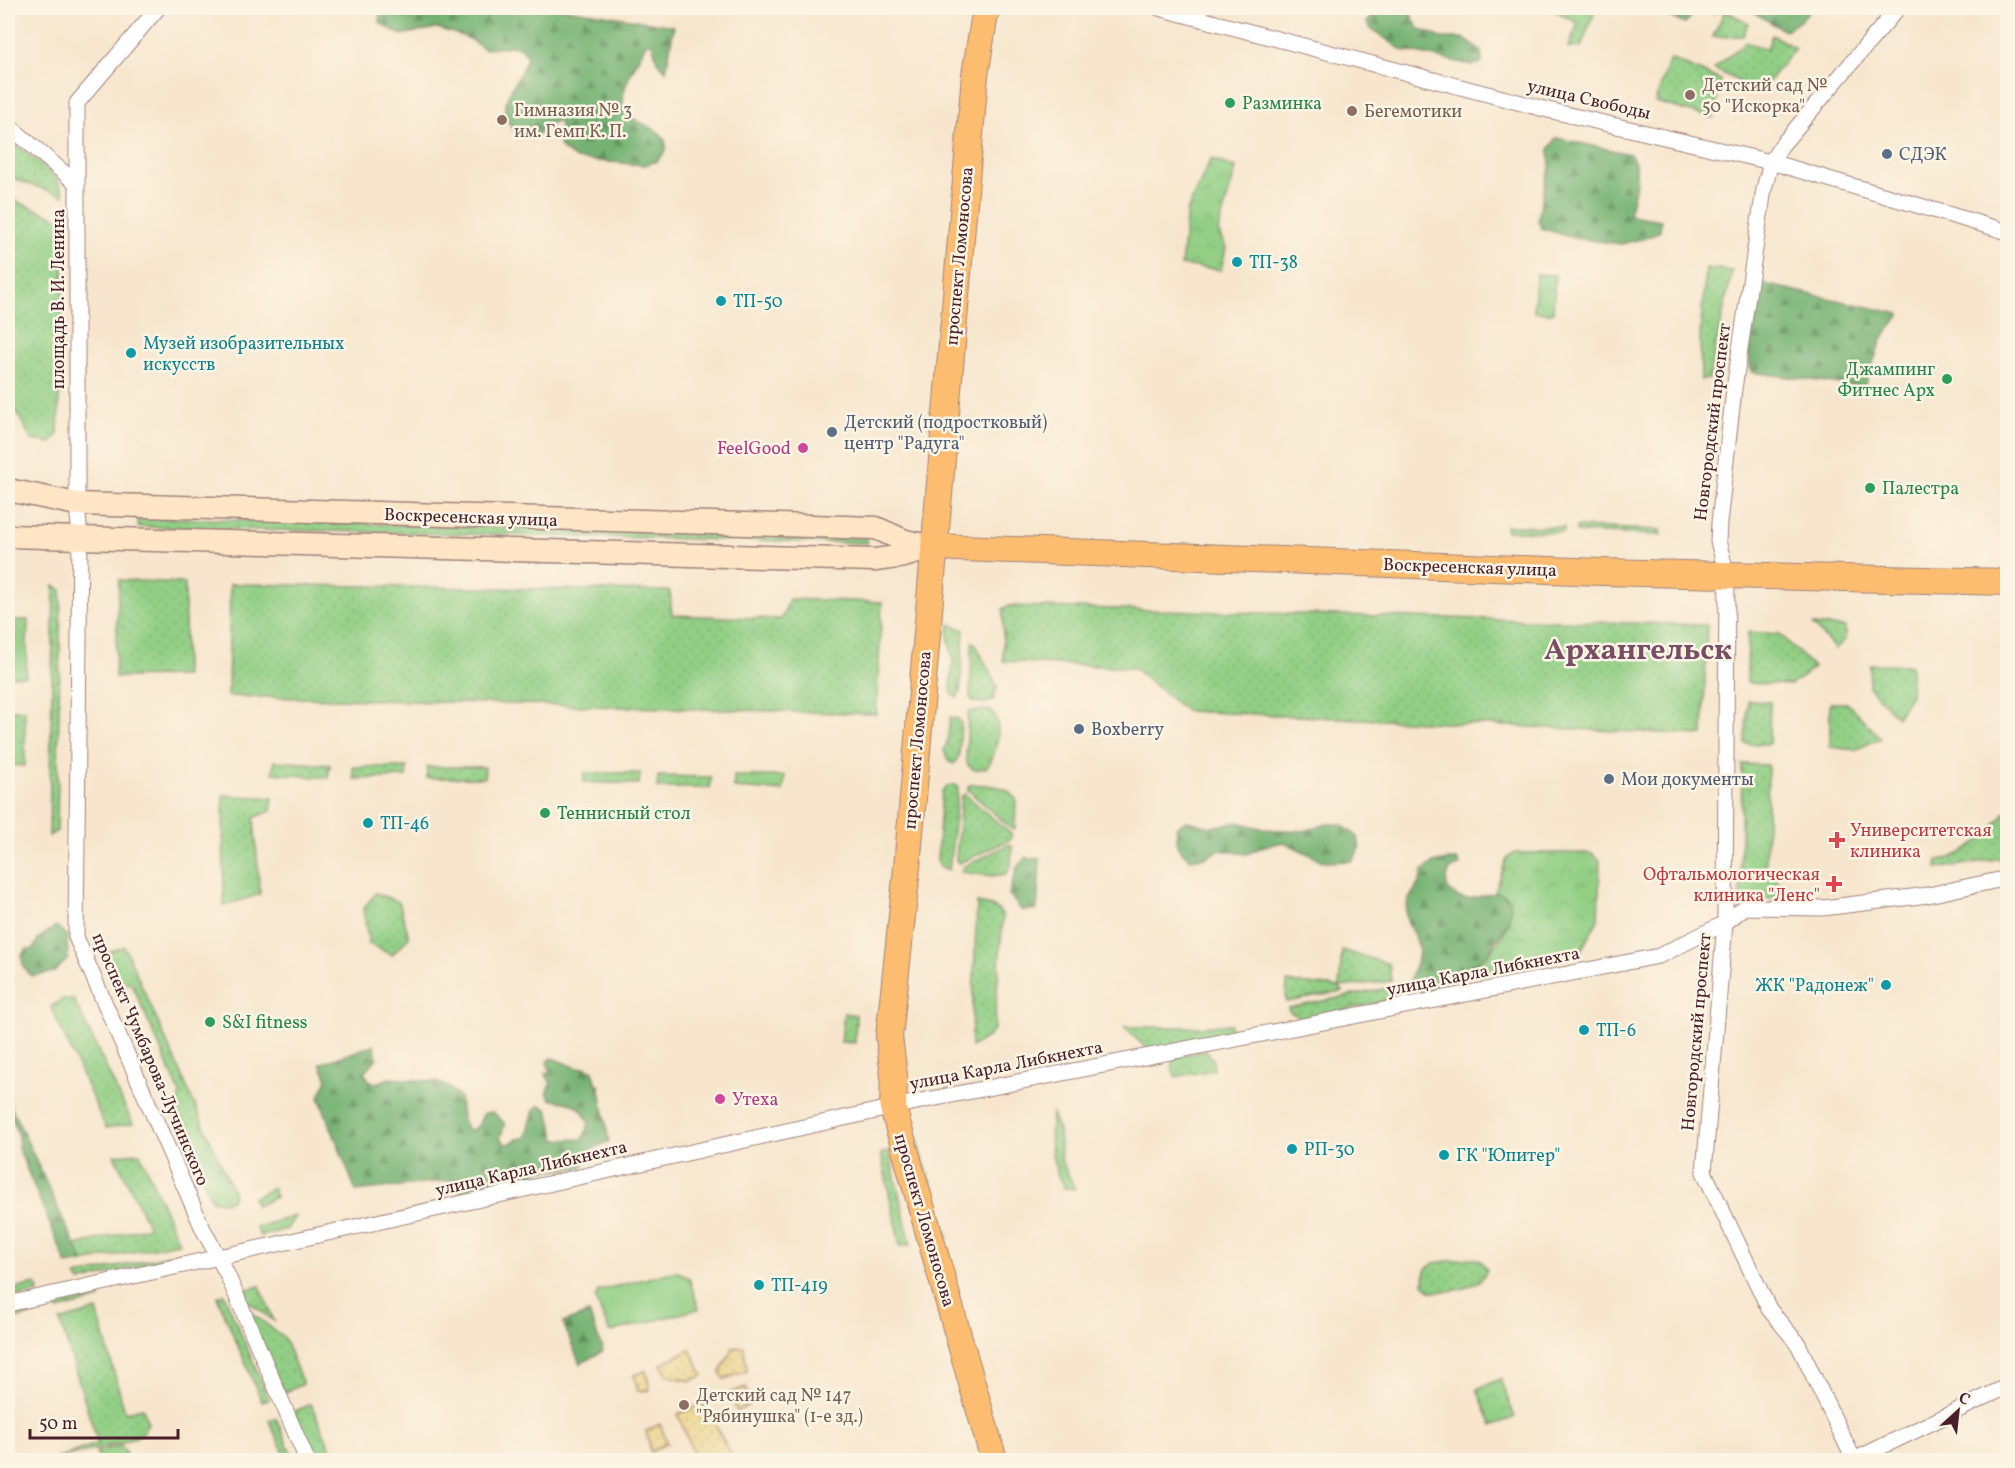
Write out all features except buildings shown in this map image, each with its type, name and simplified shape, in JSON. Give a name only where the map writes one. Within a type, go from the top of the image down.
[{"type":"main road","name":"проспект Ломоносова","points":[[986,8],[975,75],[906,879],[889,1037],[894,1076],[893,1108],[994,1461]]},
{"type":"main road","name":"Воскресенская улица","points":[[8,490],[78,504],[876,528],[905,541],[934,547],[1727,575],[2007,582]]},
{"type":"main road","name":"Воскресенская улица","points":[[8,536],[875,560],[904,556],[934,547]]},
{"type":"street","points":[[77,184],[77,103],[158,8]]},
{"type":"street","name":"улица Свободы","points":[[1159,8],[1548,110],[1771,162],[2007,232]]},
{"type":"street","name":"Новгородский проспект","points":[[1854,1461],[1798,1344],[1769,1309],[1704,1172],[1725,923],[1727,575],[1718,541],[1734,389],[1762,200],[1771,162],[1898,8]]},
{"type":"street","name":"площадь В. И. Ленина","points":[[8,125],[77,184],[78,504]]},
{"type":"street","name":"проспект Чумбарова-Лучинского","points":[[78,504],[80,537],[76,937],[202,1229],[219,1258],[307,1461]]},
{"type":"street","name":"улица Карла Либкнехта","points":[[8,1305],[893,1108],[1659,956],[1725,923],[1745,907],[1823,908],[1928,895],[2007,878]]},
{"type":"street","points":[[1854,1461],[2007,1386]]},
{"type":"green space","points":[[379,8],[561,8],[674,26],[666,71],[658,63],[652,43],[646,43],[629,77],[623,99],[624,109],[629,115],[660,134],[665,141],[666,151],[657,161],[644,165],[576,159],[561,148],[559,144],[560,123],[555,121],[536,136],[519,135],[510,125],[505,106],[527,58],[522,48],[510,46],[485,49],[466,37],[437,28],[401,35],[380,23]]},
{"type":"green space","points":[[1373,8],[1408,8],[1418,28],[1441,38],[1463,38],[1481,51],[1482,63],[1472,65],[1402,50],[1369,27],[1367,22],[1371,19]]},
{"type":"green space","points":[[1550,8],[1588,8],[1595,11],[1581,47],[1568,48],[1578,23]]},
{"type":"green space","points":[[1652,8],[1718,8],[1714,13],[1706,9],[1696,10],[1685,24]]},
{"type":"green space","points":[[1747,8],[1812,8],[1800,21],[1785,31]]},
{"type":"green space","points":[[1725,10],[1748,23],[1743,36],[1713,37]]},
{"type":"green space","points":[[1772,35],[1795,48],[1760,92],[1714,69],[1745,42],[1767,49]]},
{"type":"green space","points":[[1670,59],[1721,80],[1713,118],[1655,102]]},
{"type":"green space","points":[[8,138],[50,172],[62,188],[64,196],[8,177]]},
{"type":"green space","points":[[1557,138],[1630,154],[1636,168],[1636,176],[1629,215],[1661,220],[1660,231],[1649,237],[1621,244],[1573,238],[1541,228],[1538,219],[1550,169],[1549,149]]},
{"type":"green space","points":[[1211,159],[1236,168],[1218,231],[1226,248],[1221,270],[1181,265],[1187,211]]},
{"type":"green space","points":[[8,198],[65,221],[58,434],[51,443],[32,440],[8,397]]},
{"type":"green space","points":[[1706,268],[1732,271],[1709,379],[1701,380],[1700,336]]},
{"type":"green space","points":[[1536,274],[1555,275],[1553,313],[1534,312]]},
{"type":"green space","points":[[1760,283],[1900,314],[1882,339],[1864,387],[1751,372],[1748,347],[1751,328],[1759,309]]},
{"type":"green space","points":[[138,517],[867,538],[867,543],[138,527]]},
{"type":"green space","points":[[1506,526],[1564,527],[1564,532],[1506,531]]},
{"type":"green space","points":[[1576,527],[1661,530],[1661,535],[1576,532]]},
{"type":"green space","points":[[119,580],[185,583],[185,676],[115,677]]},
{"type":"green space","points":[[230,584],[670,591],[672,615],[782,619],[789,599],[882,602],[876,714],[228,696]]},
{"type":"green space","points":[[54,585],[61,590],[57,831],[49,836]]},
{"type":"green space","points":[[1008,606],[1707,625],[1703,735],[1186,711],[1134,668],[1003,661],[1003,609]]},
{"type":"green space","points":[[8,620],[28,620],[26,676],[9,676]]},
{"type":"green space","points":[[950,624],[964,630],[960,692],[957,698],[952,694],[951,689],[953,661],[948,638]]},
{"type":"green space","points":[[1813,625],[1845,627],[1845,640],[1835,649]]},
{"type":"green space","points":[[1748,632],[1780,634],[1814,668],[1791,685],[1747,683]]},
{"type":"green space","points":[[972,642],[975,643],[997,686],[993,700],[987,703],[973,702],[970,697]]},
{"type":"green space","points":[[1870,664],[1911,665],[1911,695],[1897,717],[1869,687]]},
{"type":"green space","points":[[1748,701],[1770,702],[1769,744],[1745,744]]},
{"type":"green space","points":[[1830,703],[1847,703],[1881,738],[1855,750],[1830,747]]},
{"type":"green space","points":[[8,710],[25,710],[25,766],[8,765]]},
{"type":"green space","points":[[990,710],[997,722],[996,748],[986,768],[974,770],[968,765],[966,759],[968,713]]},
{"type":"green space","points":[[950,717],[958,719],[961,723],[959,756],[954,764],[948,761],[944,750]]},
{"type":"green space","points":[[274,761],[330,765],[328,778],[273,773]]},
{"type":"green space","points":[[1742,764],[1768,765],[1766,870],[1782,885],[1775,898],[1746,901],[1740,896]]},
{"type":"green space","points":[[353,767],[407,767],[406,777],[354,779]]},
{"type":"green space","points":[[427,767],[485,767],[484,778],[427,778]]},
{"type":"green space","points":[[584,773],[640,773],[639,784],[584,782]]},
{"type":"green space","points":[[658,776],[711,777],[710,788],[657,788]]},
{"type":"green space","points":[[734,776],[785,776],[783,791],[734,788]]},
{"type":"green space","points":[[973,784],[1002,788],[1012,794],[1016,799],[1015,829],[1013,830],[968,790],[968,786]]},
{"type":"green space","points":[[956,785],[958,787],[949,870],[940,867],[937,860],[942,791],[947,786]]},
{"type":"green space","points":[[965,794],[1011,834],[1011,839],[959,863],[956,860],[961,797]]},
{"type":"green space","points":[[223,795],[273,798],[271,811],[254,818],[260,894],[224,906]]},
{"type":"green space","points":[[2007,810],[2007,857],[1937,869],[1938,860],[1958,855],[1977,843]]},
{"type":"green space","points":[[1187,821],[1211,827],[1238,822],[1264,829],[1304,831],[1327,824],[1341,824],[1358,837],[1360,849],[1352,861],[1325,862],[1284,842],[1264,846],[1247,854],[1219,850],[1206,857],[1190,859],[1178,848],[1176,827]]},
{"type":"green space","points":[[1009,844],[1012,846],[1011,866],[1006,874],[992,876],[961,872],[963,867]]},
{"type":"green space","points":[[1513,853],[1592,853],[1600,860],[1598,920],[1580,952],[1513,961],[1511,967],[1473,971],[1462,977],[1491,951],[1501,938],[1508,923],[1510,901],[1506,895],[1495,892],[1507,858]]},
{"type":"green space","points":[[1025,858],[1040,859],[1037,910],[1021,910],[1009,894],[1017,867]]},
{"type":"green space","points":[[1457,860],[1460,865],[1450,870],[1447,876],[1446,881],[1451,892],[1463,899],[1501,893],[1510,901],[1510,920],[1485,957],[1467,968],[1454,985],[1435,991],[1420,992],[1410,985],[1419,949],[1407,920],[1407,904],[1420,881],[1422,871],[1433,863]]},
{"type":"green space","points":[[376,893],[399,902],[409,937],[392,955],[369,944],[363,909]]},
{"type":"green space","points":[[977,903],[995,908],[1003,916],[994,1029],[989,1036],[971,1047]]},
{"type":"green space","points":[[56,926],[67,936],[68,959],[54,972],[32,976],[23,967],[22,955],[27,949],[33,950],[38,939]]},
{"type":"green space","points":[[124,946],[234,1193],[231,1200],[224,1202],[212,1200],[174,1116],[180,1093],[132,984],[113,979],[102,955]]},
{"type":"green space","points":[[1342,950],[1389,964],[1391,981],[1340,987],[1342,992],[1286,1002],[1287,982],[1339,987]]},
{"type":"green space","points":[[1394,987],[1394,991],[1386,1001],[1302,1019],[1288,1008]]},
{"type":"green space","points":[[63,999],[74,1000],[133,1124],[106,1128],[51,1007]]},
{"type":"green space","points":[[844,1013],[856,1015],[855,1043],[841,1042]]},
{"type":"green space","points":[[1230,1024],[1232,1035],[1148,1050],[1124,1027],[1201,1027]]},
{"type":"green space","points":[[374,1045],[377,1058],[364,1073],[370,1081],[376,1083],[390,1078],[438,1082],[450,1088],[460,1098],[463,1119],[470,1131],[478,1126],[484,1113],[493,1112],[505,1124],[500,1138],[507,1145],[517,1139],[526,1138],[534,1110],[540,1105],[548,1110],[556,1140],[583,1139],[589,1124],[582,1110],[574,1104],[550,1099],[547,1092],[551,1083],[545,1073],[550,1071],[547,1062],[552,1058],[578,1068],[585,1067],[593,1071],[598,1088],[599,1084],[609,1141],[593,1149],[581,1169],[539,1170],[529,1179],[517,1180],[506,1187],[482,1185],[463,1195],[453,1180],[356,1191],[319,1097],[327,1079],[320,1064]]},
{"type":"green space","points":[[1206,1051],[1213,1059],[1214,1070],[1175,1077],[1172,1067],[1174,1057]]},
{"type":"green space","points":[[8,1100],[83,1262],[67,1265],[18,1148],[18,1136]]},
{"type":"green space","points":[[1052,1113],[1059,1131],[1061,1160],[1075,1189],[1064,1188],[1053,1161],[1050,1133]]},
{"type":"green space","points":[[918,1139],[948,1238],[939,1241],[909,1142]]},
{"type":"green space","points":[[889,1151],[911,1245],[900,1246],[881,1154]]},
{"type":"green space","points":[[140,1153],[179,1243],[83,1262],[75,1245],[149,1227],[114,1155]]},
{"type":"green space","points":[[273,1188],[276,1197],[256,1206],[252,1198]]},
{"type":"green space","points":[[295,1216],[287,1229],[260,1236],[256,1227]]},
{"type":"green space","points":[[184,1252],[185,1255],[80,1282],[76,1276]]},
{"type":"green space","points":[[1471,1258],[1480,1260],[1487,1269],[1478,1282],[1471,1286],[1455,1290],[1430,1291],[1424,1283],[1425,1270],[1434,1263]]},
{"type":"green space","points":[[676,1271],[689,1278],[699,1309],[610,1332],[595,1299],[598,1291]]},
{"type":"green space","points":[[36,1284],[38,1293],[8,1299],[8,1290]]},
{"type":"green space","points":[[260,1286],[274,1321],[245,1299],[240,1291]]},
{"type":"green space","points":[[99,1293],[100,1299],[58,1310],[56,1304]]},
{"type":"green space","points":[[224,1294],[269,1399],[262,1402],[217,1297]]},
{"type":"green space","points":[[41,1307],[42,1312],[8,1321],[8,1314]]},
{"type":"green space","points":[[246,1308],[284,1338],[303,1384],[283,1393]]},
{"type":"green space","points":[[97,1310],[125,1412],[143,1408],[148,1423],[142,1434],[124,1442],[53,1460],[98,1443],[60,1321]]},
{"type":"green space","points":[[589,1313],[603,1351],[580,1364],[563,1323]]},
{"type":"green space","points":[[1500,1379],[1515,1417],[1492,1426],[1477,1389]]},
{"type":"green space","points":[[311,1404],[336,1460],[314,1460],[293,1412]]},
{"type":"green space","points":[[276,1418],[294,1460],[287,1460],[269,1421]]},
{"type":"green space","points":[[121,1445],[129,1460],[100,1460],[96,1452]]},
{"type":"sand","points":[[744,1347],[747,1371],[724,1379],[720,1372],[733,1348]]},
{"type":"sand","points":[[690,1350],[703,1375],[691,1381],[668,1376],[661,1364]]},
{"type":"sand","points":[[646,1371],[650,1390],[638,1391],[634,1375]]},
{"type":"sand","points":[[746,1387],[750,1405],[737,1411],[730,1393]]},
{"type":"sand","points":[[704,1404],[734,1460],[696,1460],[678,1414]]},
{"type":"sand","points":[[660,1424],[667,1443],[651,1452],[646,1431]]},
{"type":"place","name":"Детский сад № 50 \"Искорка\"","points":[[1690,95]]},
{"type":"place","name":"Разминка","points":[[1230,103]]},
{"type":"place","name":"Бегемотики","points":[[1352,111]]},
{"type":"place","name":"Гимназия № 3 им. Гемп К. П.","points":[[502,120]]},
{"type":"place","name":"СДЭК","points":[[1887,154]]},
{"type":"place","name":"ТП-38","points":[[1237,262]]},
{"type":"place","name":"ТП-50","points":[[721,301]]},
{"type":"place","name":"Музей изобразительных искусств","points":[[131,353]]},
{"type":"place","name":"Джампинг Фитнес Арх","points":[[1947,379]]},
{"type":"place","name":"Детский (подростковый) центр \"Радуга\"","points":[[832,432]]},
{"type":"place","name":"FeelGood","points":[[803,448]]},
{"type":"place","name":"Палестра","points":[[1870,488]]},
{"type":"place","name":"Boxberry","points":[[1079,729]]},
{"type":"place","name":"Мои документы","points":[[1609,779]]},
{"type":"place","name":"Теннисный стол","points":[[545,813]]},
{"type":"place","name":"ТП-46","points":[[368,823]]},
{"type":"place","name":"Университетская клиника","points":[[1837,840]]},
{"type":"place","name":"Офтальмологическая клиника \"Ленс\"","points":[[1834,884]]},
{"type":"place","name":"ЖК \"Радонеж\"","points":[[1886,985]]},
{"type":"place","name":"S&I fitness","points":[[210,1022]]},
{"type":"place","name":"ТП-6","points":[[1584,1030]]},
{"type":"place","name":"Утеха","points":[[720,1099]]},
{"type":"place","name":"РП-30","points":[[1292,1149]]},
{"type":"place","name":"ГК \"Юпитер\"","points":[[1444,1155]]},
{"type":"place","name":"ТП-419","points":[[759,1285]]},
{"type":"place","name":"Детский сад № 147 \"Рябинушка\" (1-е зд.)","points":[[684,1405]]},
{"type":"district","name":"Архангельск","points":[[1638,649]]}]
